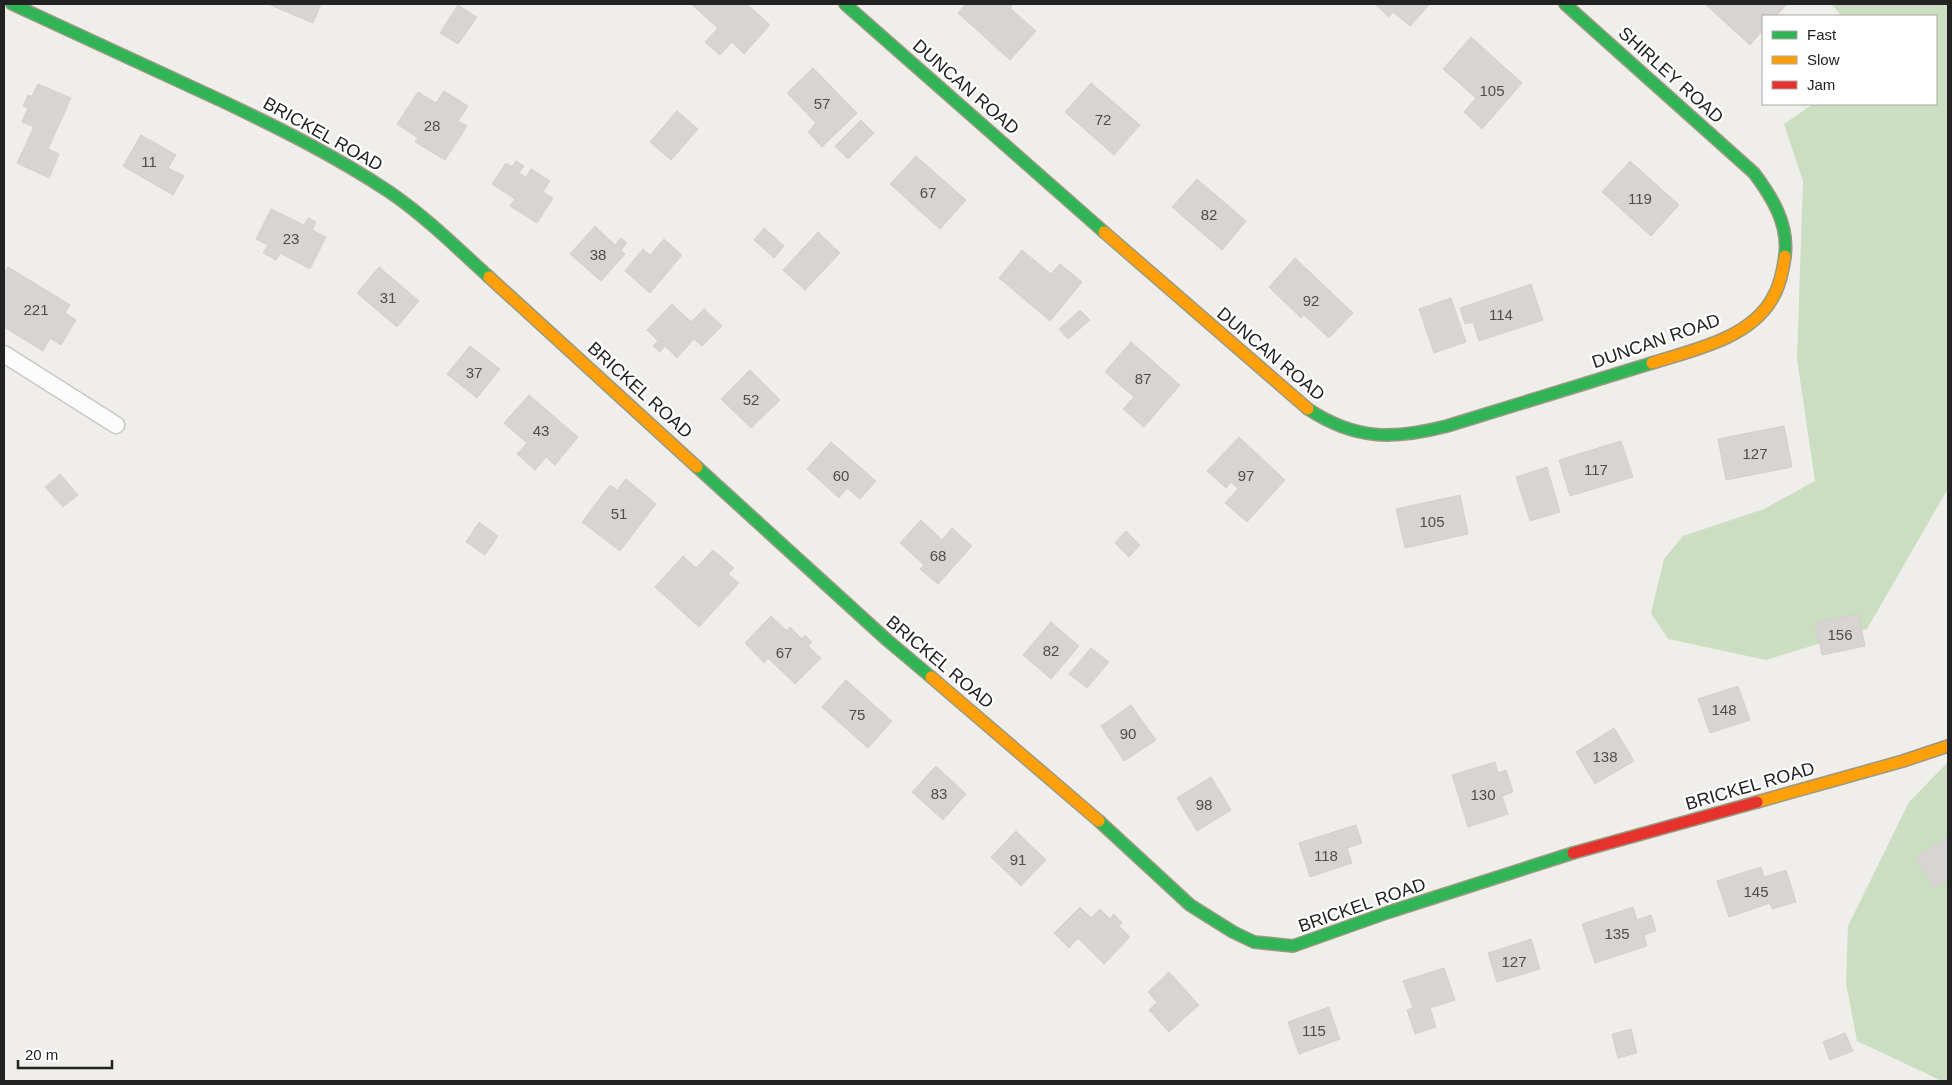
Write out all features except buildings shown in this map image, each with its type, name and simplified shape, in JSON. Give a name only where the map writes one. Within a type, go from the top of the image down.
[{"type":"street","name":"BRICKEL ROAD","points":[[12,4],[141,62],[286,132],[339,160],[420,214],[887,640],[1077,800],[1190,905],[1233,932],[1254,942],[1293,946],[1304,943],[1388,912],[1560,857],[1894,764],[1948,746]]},
{"type":"street","name":"DUNCAN ROAD","points":[[845,4],[1302,405],[1322,419],[1338,427],[1366,435],[1389,436],[1440,428],[1704,346],[1727,337],[1748,325],[1761,314],[1781,284],[1787,244],[1779,209],[1754,173]]},
{"type":"street","name":"SHIRLEY ROAD","points":[[1565,4],[1754,173]]},
{"type":"lane","points":[[4,354],[116,426]]},
{"type":"green space","points":[[1831,4],[1948,4],[1948,490],[1867,629],[1766,660],[1668,639],[1651,613],[1664,559],[1683,536],[1764,509],[1815,481],[1797,359],[1803,181],[1784,124],[1812,105],[1937,105],[1937,15],[1841,15]]},
{"type":"green space","points":[[1948,762],[1948,1081],[1942,1081],[1857,1041],[1846,983],[1848,926],[1909,802]]},
{"type":"traffic: fast","points":[[12,4],[243,111],[348,166],[388,191],[415,211],[489,277]]},
{"type":"traffic: fast","points":[[845,4],[1104,232]]},
{"type":"traffic: fast","points":[[1565,4],[1754,173],[1778,211],[1786,244],[1785,256]]},
{"type":"traffic: fast","points":[[1308,409],[1342,427],[1358,432],[1392,435],[1409,434],[1447,426],[1652,363]]},
{"type":"traffic: fast","points":[[697,467],[887,640],[931,677]]},
{"type":"traffic: fast","points":[[1099,821],[1190,905],[1233,932],[1254,942],[1293,946],[1389,912],[1573,853]]},
{"type":"traffic: slow","points":[[1104,232],[1308,409]]},
{"type":"traffic: slow","points":[[1652,363],[1702,348],[1735,333],[1749,324],[1762,313],[1775,294],[1781,278],[1785,256]]},
{"type":"traffic: slow","points":[[489,277],[697,467]]},
{"type":"traffic: slow","points":[[931,677],[1099,821]]},
{"type":"traffic: slow","points":[[1757,802],[1903,761],[1948,746]]},
{"type":"traffic: jam","points":[[1573,853],[1757,802]]}]
